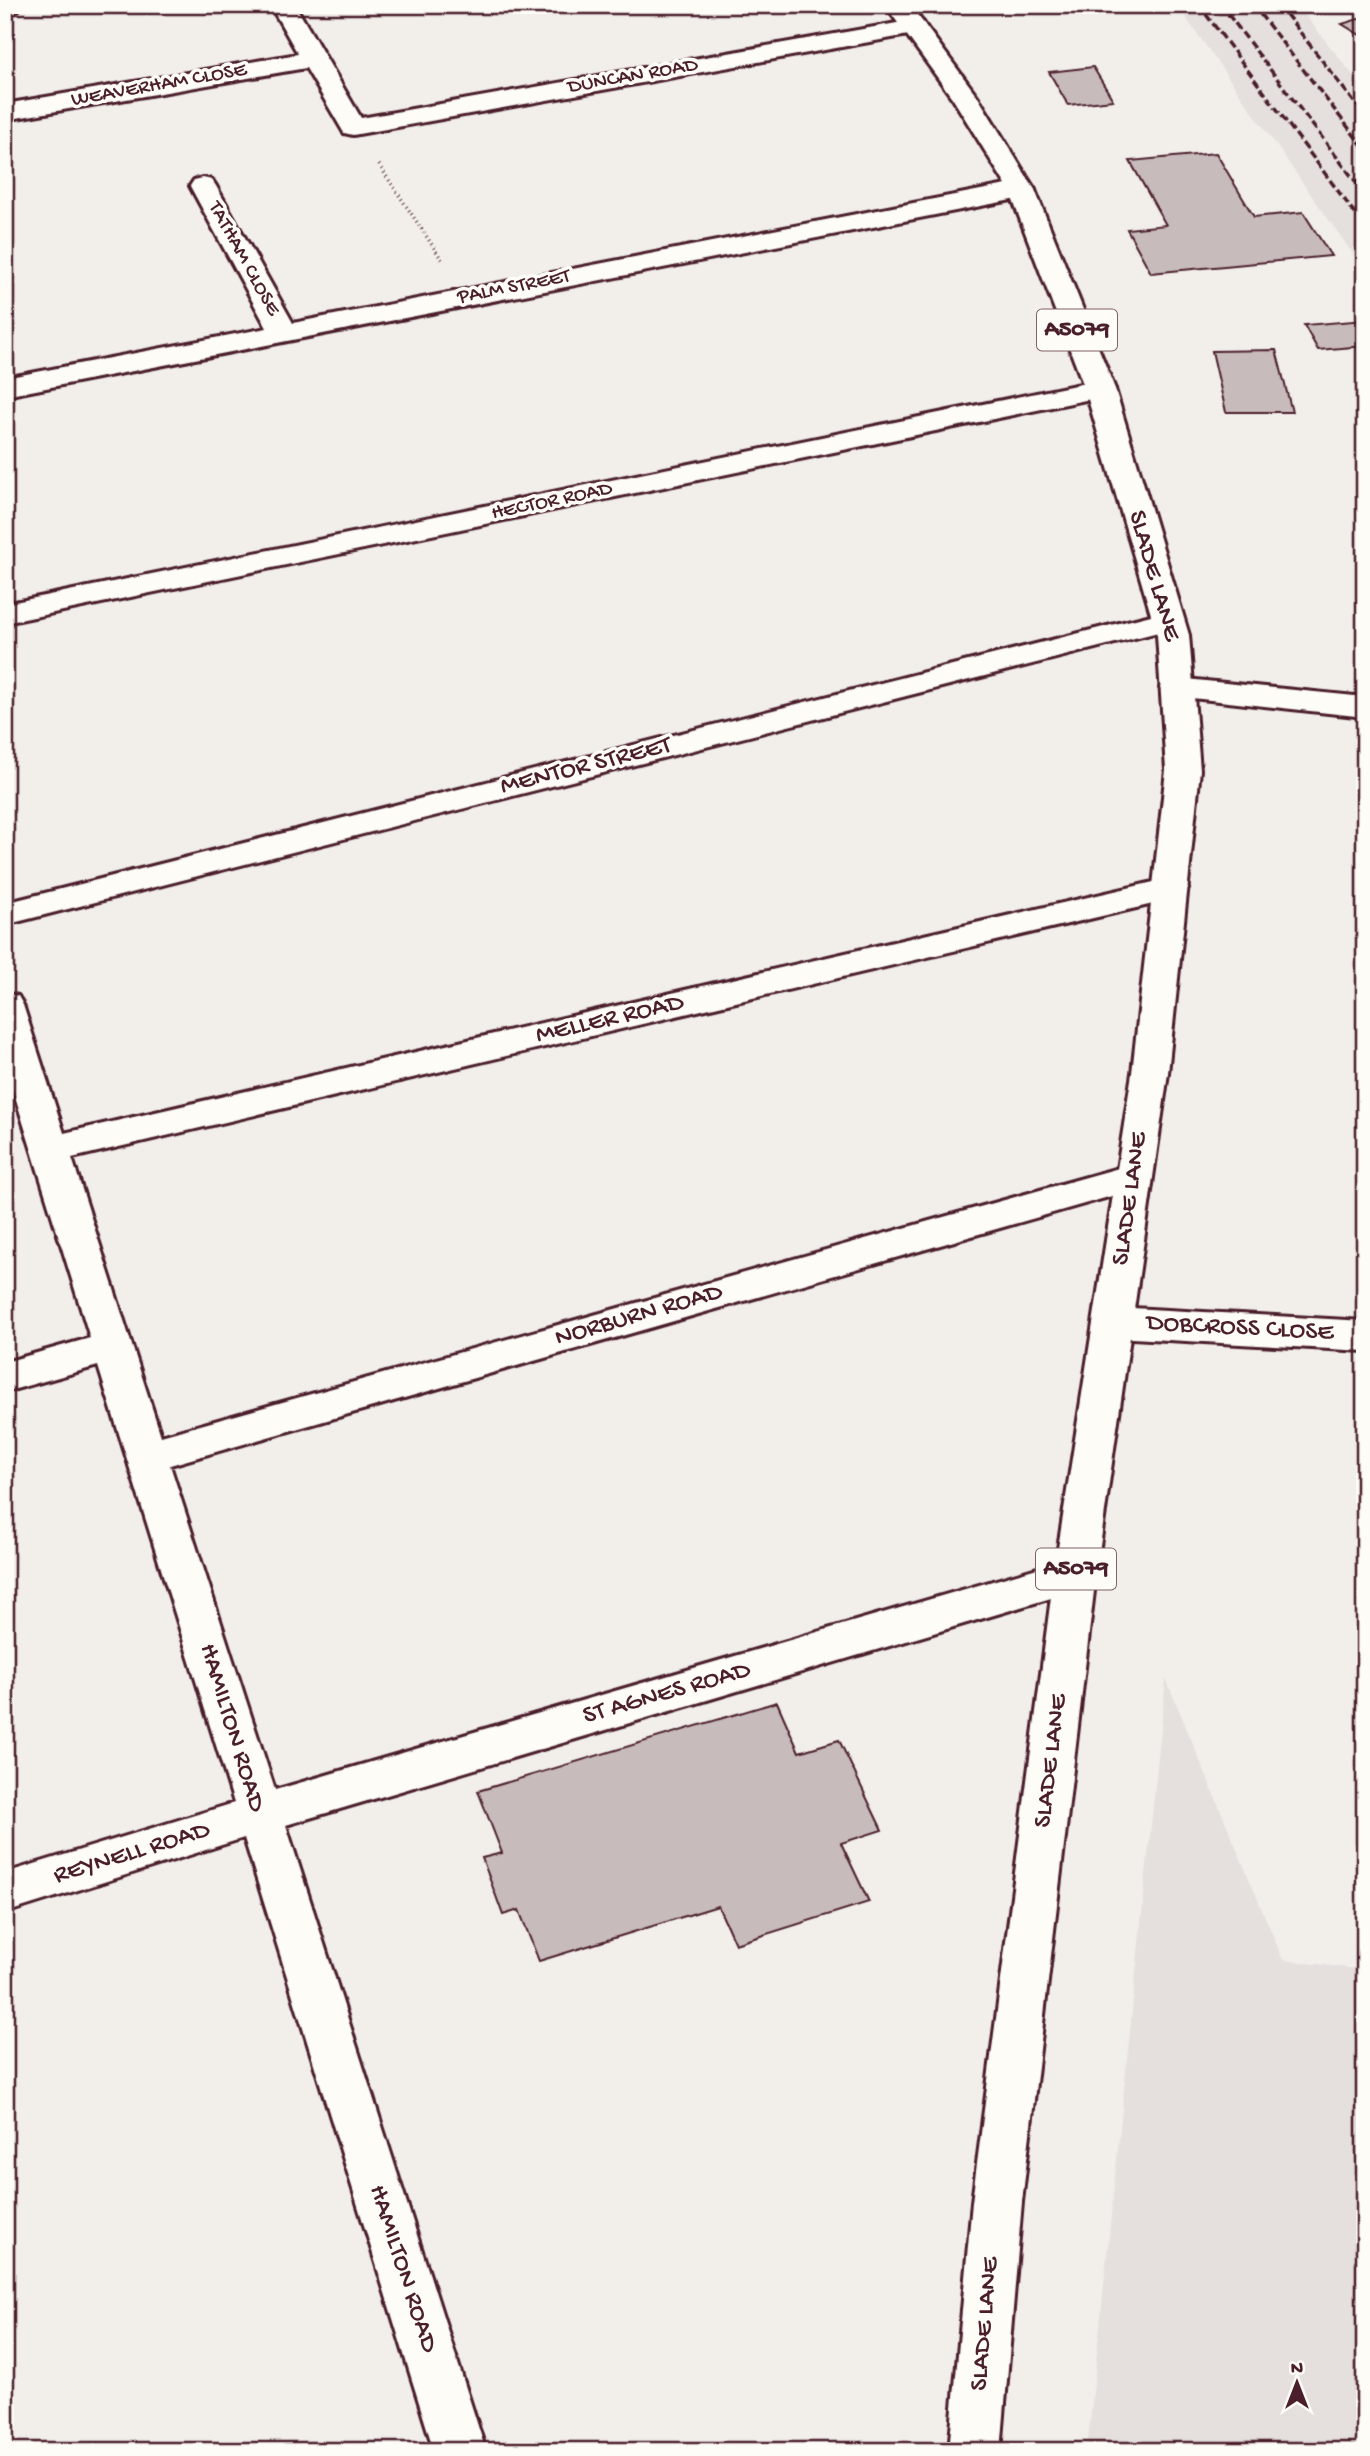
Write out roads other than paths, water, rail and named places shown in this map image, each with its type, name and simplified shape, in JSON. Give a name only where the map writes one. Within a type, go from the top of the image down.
[{"type":"street","points":[[282,5],[314,60]]},
{"type":"street","name":"DUNCAN ROAD","points":[[314,60],[353,127],[905,16]]},
{"type":"street","name":"SLADE LANE","points":[[905,16],[965,97],[1022,190],[1100,389],[1173,635],[1183,770],[1150,1073],[1075,1574],[996,2202],[975,2451]]},
{"type":"street","name":"WEAVERHAM CLOSE","points":[[5,112],[314,60]]},
{"type":"street","name":"TATHAM CLOSE","points":[[203,186],[284,333]]},
{"type":"street","name":"PALM STREET","points":[[5,387],[1022,190]]},
{"type":"street","name":"HECTOR ROAD","points":[[5,614],[1100,389]]},
{"type":"street","name":"MENTOR STREET","points":[[5,914],[1167,620]]},
{"type":"street","points":[[1176,688],[1365,707]]},
{"type":"street","name":"MELLER ROAD","points":[[49,1150],[1171,889]]},
{"type":"street","name":"HAMILTON ROAD","points":[[5,1004],[460,2451]]},
{"type":"street","name":"NORBURN ROAD","points":[[146,1456],[1133,1177]]},
{"type":"street","name":"DOBCROSS CLOSE","points":[[1114,1322],[1365,1336]]},
{"type":"street","points":[[5,1377],[111,1347]]},
{"type":"street","name":"ST AGNES ROAD","points":[[259,1814],[1075,1574]]},
{"type":"street","name":"REYNELL ROAD","points":[[5,1893],[259,1814]]},
{"type":"railway","points":[[1199,5],[1365,227]]},
{"type":"railway","points":[[1221,5],[1365,194]]},
{"type":"railway","points":[[1253,5],[1365,149]]},
{"type":"railway","points":[[1279,5],[1365,116]]}]
